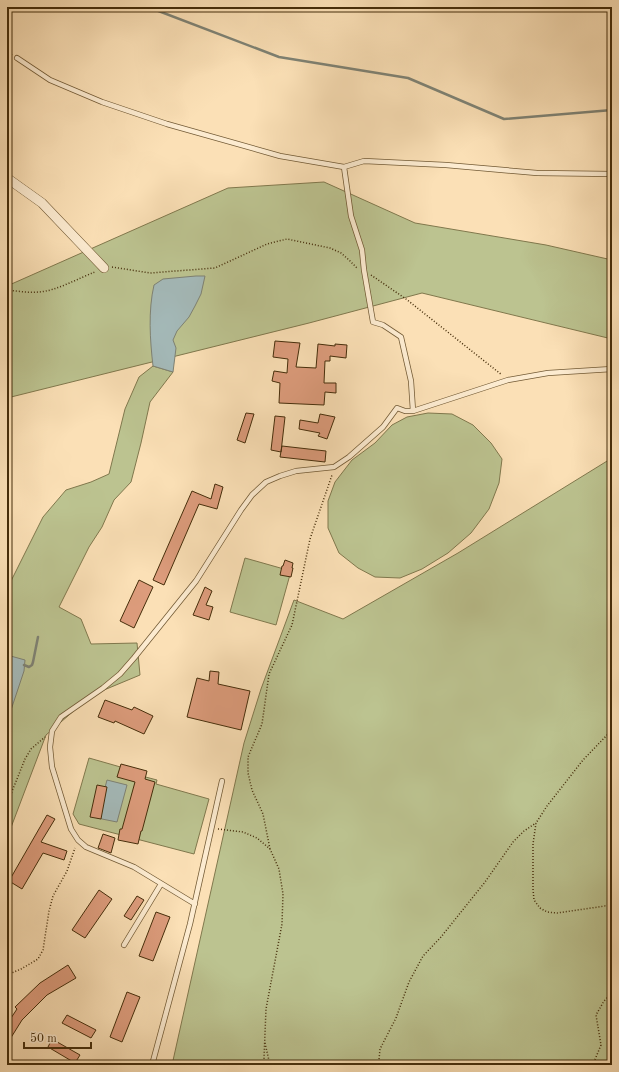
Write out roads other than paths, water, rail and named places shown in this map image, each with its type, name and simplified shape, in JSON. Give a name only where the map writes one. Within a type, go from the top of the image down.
[{"type":"street","points":[[7,178],[42,203],[104,268]]},
{"type":"lane","points":[[17,58],[50,80],[102,102],[167,124],[280,156],[344,167],[364,161],[537,173],[612,174]]},
{"type":"lane","points":[[344,167],[351,216],[362,250],[373,322],[383,325],[402,337],[411,381],[413,411]]},
{"type":"lane","points":[[195,904],[134,867],[86,847],[78,840],[71,829],[52,767],[50,747],[52,731],[61,717],[103,688],[120,674],[134,658],[196,581],[252,494],[266,482],[296,471],[334,467],[349,457],[383,427],[397,408],[405,411],[413,411],[508,380],[548,373],[612,369]]},
{"type":"lane","points":[[152,1065],[195,904],[222,781]]},
{"type":"lane","points":[[124,945],[161,884]]},
{"type":"waterway","points":[[148,7],[279,57],[408,78],[504,119],[612,110]]},
{"type":"waterway","points":[[24,665],[29,667],[32,665],[38,637]]}]
